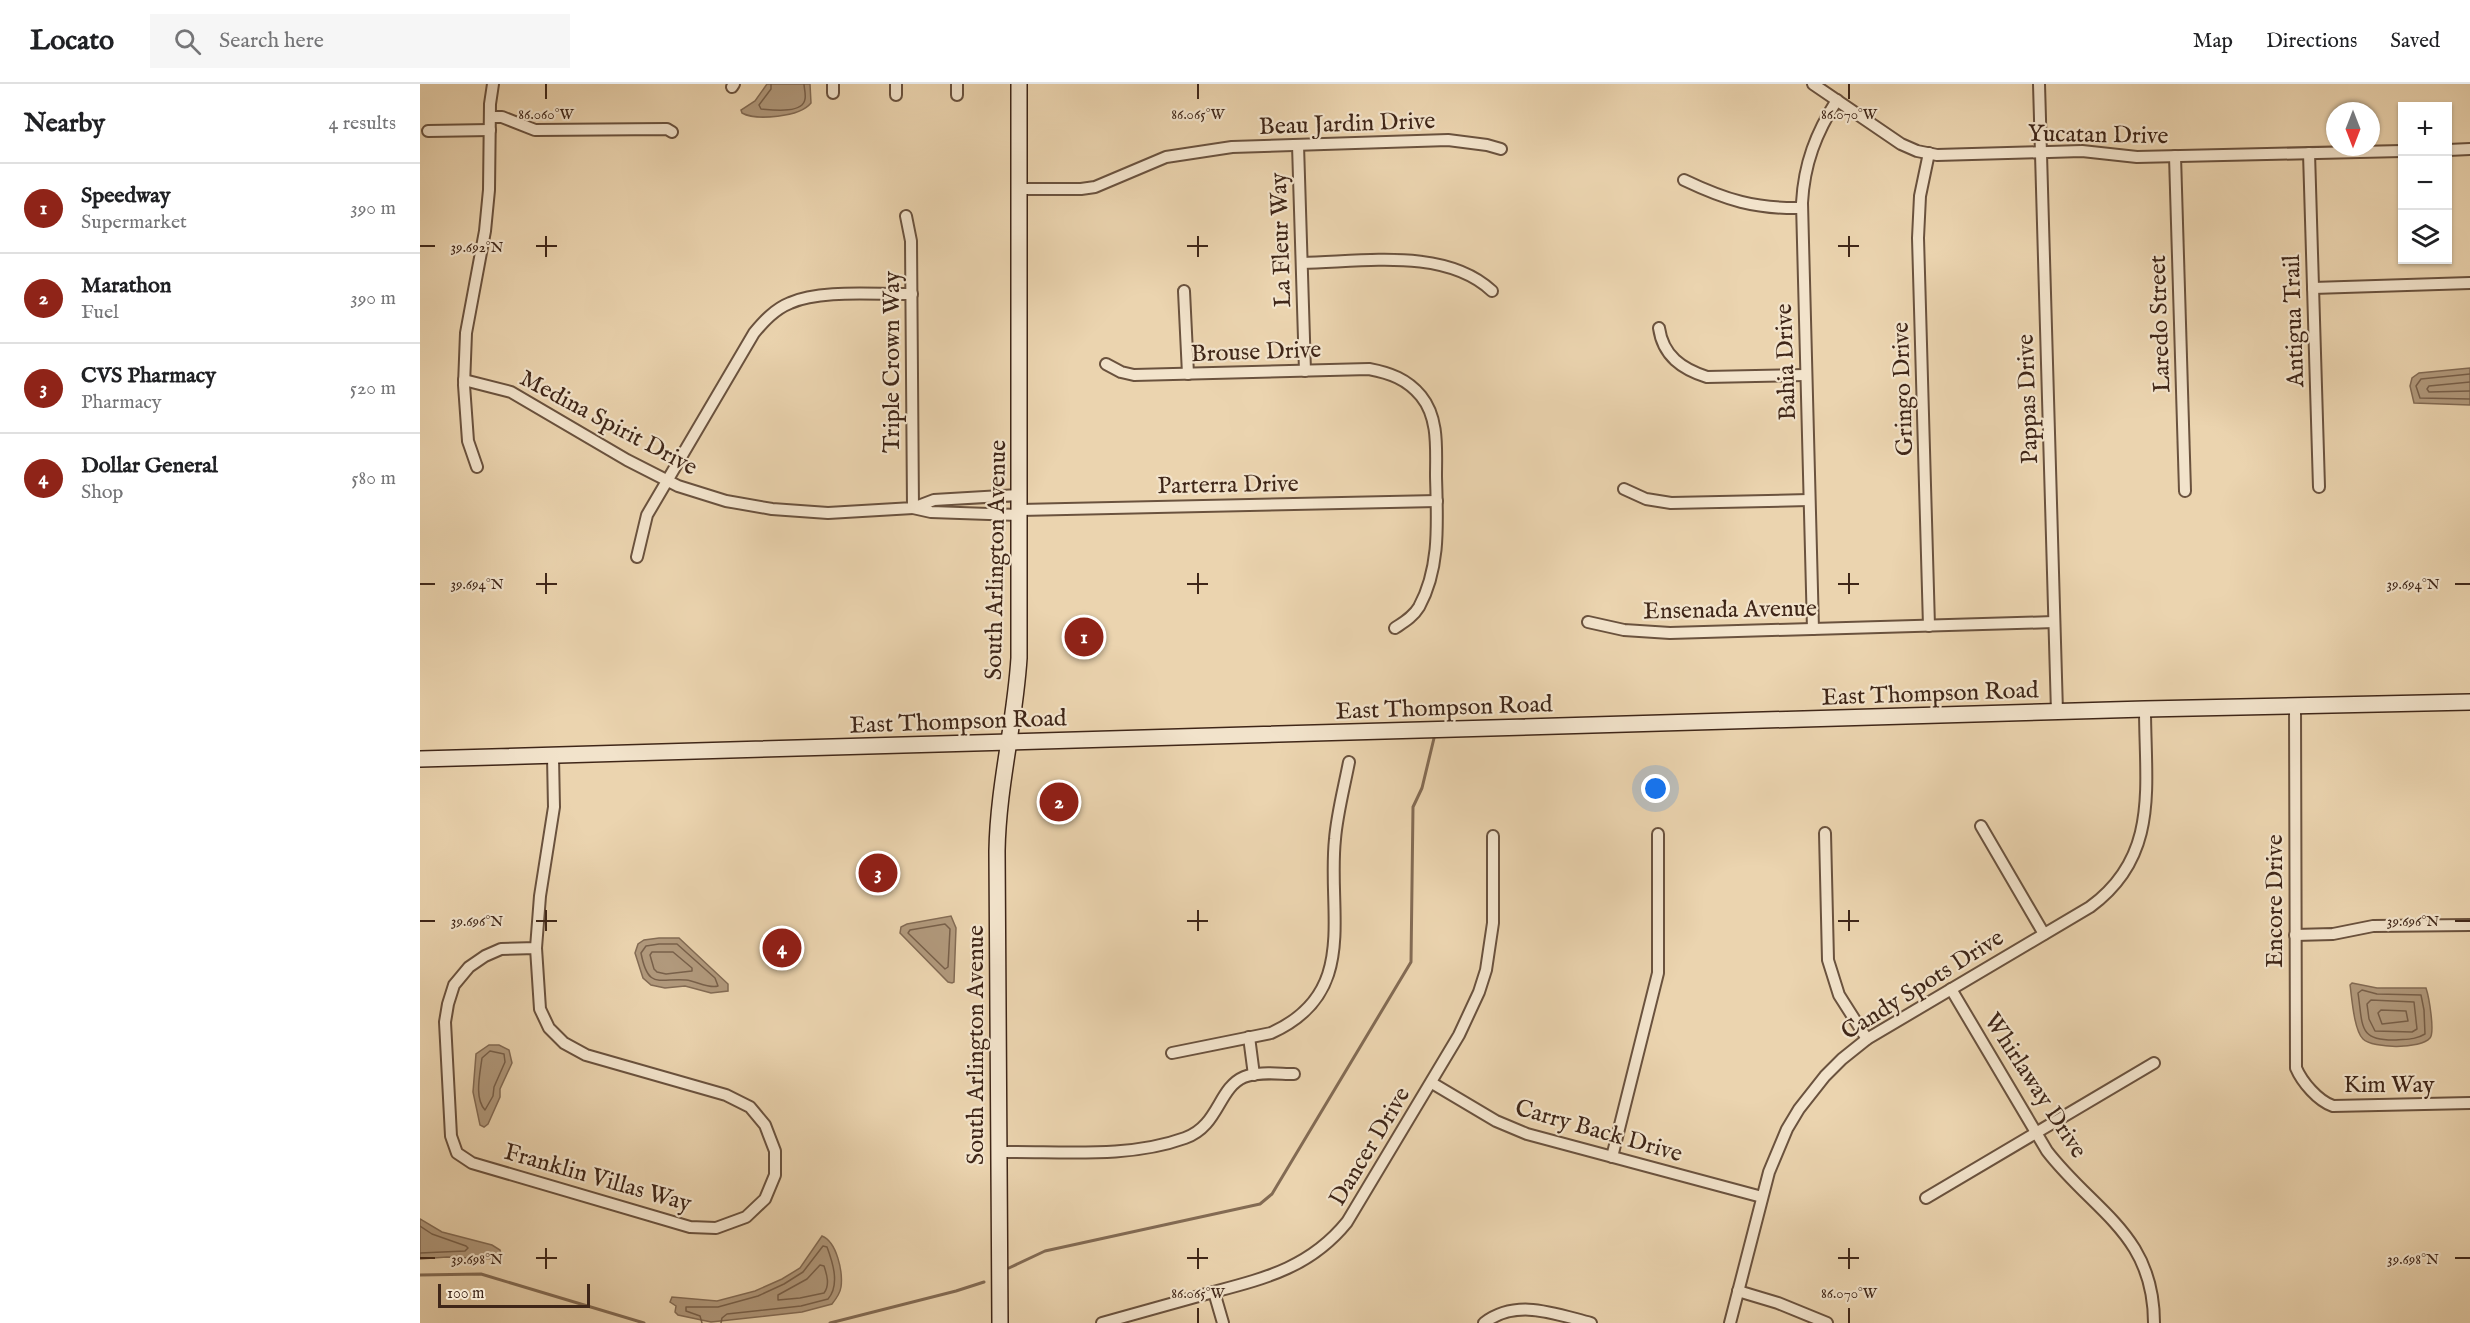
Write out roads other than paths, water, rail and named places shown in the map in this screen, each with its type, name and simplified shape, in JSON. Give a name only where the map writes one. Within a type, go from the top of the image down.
[{"type":"main road","name":"South Arlington Avenue","points":[[1000,1323],[997,838],[1018,674],[1019,84]]},
{"type":"main road","name":"East Thompson Road","points":[[420,759],[553,757],[2145,709],[2470,702]]},
{"type":"street","points":[[477,467],[468,441],[464,380],[466,333],[485,231],[493,84]]},
{"type":"street","name":"Yucatan Drive","points":[[1813,84],[1901,144],[1929,153],[2092,152],[2124,157],[2398,151]]},
{"type":"street","name":"Pappas Drive","points":[[2039,84],[2057,712]]},
{"type":"street","name":"Bahia Drive","points":[[1813,629],[1802,208],[1804,180],[1812,147],[1837,100]]},
{"type":"street","points":[[490,117],[502,117],[535,130],[667,129],[672,132]]},
{"type":"street","points":[[428,131],[490,130]]},
{"type":"street","name":"Beau Jardin Drive","points":[[1020,189],[1088,188],[1102,185],[1151,162],[1170,156],[1225,148],[1458,141],[1501,149]]},
{"type":"street","name":"La Fleur Way","points":[[1299,145],[1305,371]]},
{"type":"street","points":[[2452,150],[2470,149]]},
{"type":"street","name":"Gringo Drive","points":[[1929,153],[1920,195],[1918,238],[1929,626]]},
{"type":"street","name":"Antigua Trail","points":[[2309,153],[2319,487]]},
{"type":"street","name":"Laredo Street","points":[[2175,156],[2185,491]]},
{"type":"street","points":[[1684,180],[1725,199],[1748,205],[1802,208]]},
{"type":"street","name":"Triple Crown Way","points":[[906,216],[911,241],[913,508]]},
{"type":"street","points":[[1302,263],[1420,261],[1461,271],[1492,291]]},
{"type":"street","points":[[2313,288],[2470,283]]},
{"type":"street","points":[[1185,291],[1188,374]]},
{"type":"street","points":[[637,557],[647,514],[754,333],[769,316],[789,303],[814,296],[912,294]]},
{"type":"street","points":[[1659,328],[1665,347],[1673,359],[1684,369],[1697,375],[1707,377],[1806,375]]},
{"type":"street","name":"Brouse Drive","points":[[1106,364],[1120,372],[1134,375],[1369,369],[1394,375],[1407,382],[1420,395],[1433,422],[1437,501]]},
{"type":"street","name":"Medina Spirit Drive","points":[[464,380],[512,392],[627,460],[667,480],[726,501],[772,509],[828,513],[913,508],[931,512],[1020,507]]},
{"type":"street","points":[[1624,489],[1646,499],[1671,503],[1809,500]]},
{"type":"street","name":"Medina Spirit Drive","points":[[913,508],[934,500],[1020,507]]},
{"type":"street","points":[[1395,628],[1414,614],[1429,580],[1436,543],[1437,501]]},
{"type":"street","name":"Parterra Drive","points":[[1020,507],[1437,501]]},
{"type":"street","name":"Ensenada Avenue","points":[[1588,622],[1652,633],[2054,622]]},
{"type":"street","name":"Encore Drive","points":[[2295,705],[2296,1068],[2303,1081],[2313,1091]]},
{"type":"street","name":"Candy Spots Drive","points":[[1730,1323],[1762,1197],[1777,1150],[1799,1109],[1825,1076],[1867,1039],[2101,898],[2121,878],[2135,855],[2144,819],[2145,709]]},
{"type":"street","points":[[536,948],[540,896],[554,807],[553,757]]},
{"type":"street","points":[[1172,1053],[1271,1033],[1292,1022],[1316,998],[1328,977],[1335,945],[1335,840],[1349,762]]},
{"type":"street","points":[[1981,826],[2044,934]]},
{"type":"street","points":[[1825,833],[1828,960],[1839,995],[1867,1039]]},
{"type":"street","points":[[1612,1157],[1658,973],[1658,834]]},
{"type":"street","name":"Dancer Drive","points":[[1102,1323],[1285,1271],[1310,1257],[1328,1243],[1358,1207],[1470,1014],[1486,970],[1493,923],[1493,836]]},
{"type":"street","points":[[2295,935],[2333,934],[2373,926],[2470,925]]},
{"type":"street","name":"Franklin Villas Way","points":[[536,948],[540,1009],[549,1028],[564,1043],[586,1055],[726,1095],[750,1107],[765,1125],[775,1151],[775,1175],[765,1199],[746,1217],[716,1228],[690,1227],[472,1164],[457,1153],[450,1136],[448,1117],[446,1022],[454,985],[469,967],[501,949],[536,948]]},
{"type":"street","name":"Whirlaway Drive","points":[[1951,989],[2057,1164],[2118,1225],[2133,1244],[2147,1274],[2152,1296],[2154,1323]]},
{"type":"street","points":[[1249,1037],[1254,1076]]},
{"type":"street","points":[[1926,1198],[2154,1063]]},
{"type":"street","points":[[999,1152],[1124,1151],[1154,1147],[1187,1138],[1201,1130],[1210,1122],[1231,1087],[1244,1077],[1269,1073],[1294,1074]]},
{"type":"street","name":"Carry Back Drive","points":[[1432,1083],[1496,1121],[1527,1134],[1762,1197]]},
{"type":"street","name":"Kim Way","points":[[2313,1091],[2333,1106],[2470,1103]]},
{"type":"street","points":[[1738,1291],[1778,1303],[1827,1323]]},
{"type":"street","points":[[1214,1292],[1223,1323]]},
{"type":"street","points":[[1484,1323],[1503,1312],[1522,1308],[1541,1310],[1591,1323]]},
{"type":"water","points":[[767,84],[810,84],[811,103],[798,112],[778,116],[757,117],[742,113],[741,110],[755,101]]},
{"type":"water","points":[[2470,368],[2470,405],[2414,403],[2410,386],[2412,378],[2419,373]]},
{"type":"water","points":[[951,916],[956,928],[954,982],[952,983],[948,982],[900,933],[901,927],[907,924]]},
{"type":"water","points":[[679,938],[728,984],[728,991],[711,993],[685,986],[665,988],[651,985],[643,978],[635,953],[638,944],[644,940]]},
{"type":"water","points":[[2352,983],[2377,988],[2426,988],[2432,1022],[2430,1038],[2425,1042],[2407,1046],[2376,1045],[2363,1039],[2357,1029],[2354,1014],[2350,985]]},
{"type":"water","points":[[489,1045],[499,1045],[509,1050],[512,1063],[500,1089],[500,1097],[488,1124],[484,1127],[480,1125],[473,1092],[476,1054]]},
{"type":"water","points":[[420,1219],[442,1232],[492,1245],[500,1250],[501,1254],[496,1259],[447,1257],[420,1259]]},
{"type":"water","points":[[822,1236],[832,1244],[841,1274],[840,1290],[832,1304],[802,1312],[711,1322],[678,1315],[675,1312],[676,1306],[670,1302],[672,1297],[717,1301],[755,1291],[800,1268]]},
{"type":"waterway","points":[[1009,1268],[1045,1251],[1260,1204],[1272,1194],[1411,962],[1413,807],[1422,788],[1435,734]]},
{"type":"waterway","points":[[420,1275],[481,1274],[644,1323]]},
{"type":"waterway","points":[[830,1323],[984,1282]]},
{"type":"place","name":"Speedway","points":[[1084,637]]},
{"type":"place","name":"Marathon","points":[[1059,802]]},
{"type":"place","name":"CVS Pharmacy","points":[[878,873]]},
{"type":"place","name":"Dollar General","points":[[782,948]]}]
